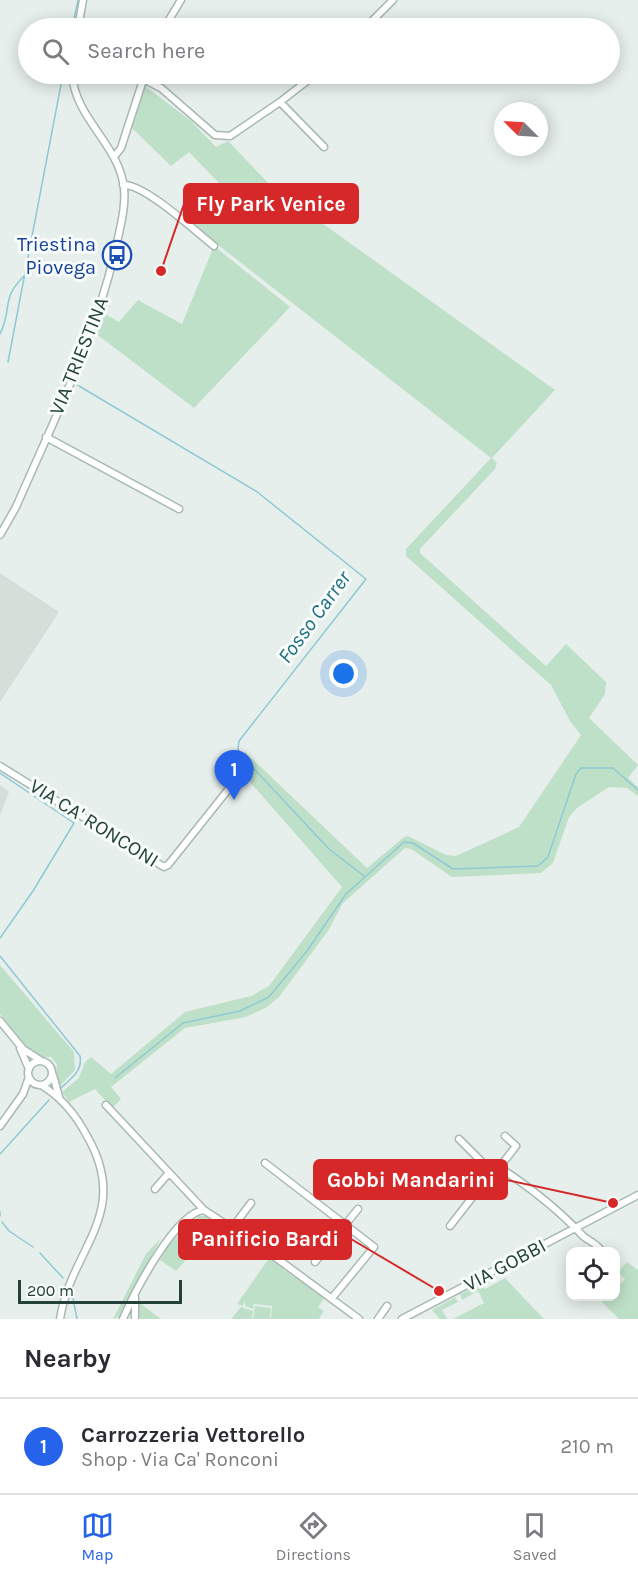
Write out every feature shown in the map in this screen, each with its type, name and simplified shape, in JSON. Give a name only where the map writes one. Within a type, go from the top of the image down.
[{"type":"street","points":[[80,18],[83,0]]},
{"type":"street","points":[[170,18],[181,0]]},
{"type":"street","points":[[374,18],[393,0]]},
{"type":"street","name":"VIA TRIESTINA","points":[[0,535],[16,507],[100,307],[122,218],[123,185],[114,157],[79,106],[74,84]]},
{"type":"street","points":[[114,157],[121,148],[141,84]]},
{"type":"street","points":[[155,84],[219,137],[230,136],[303,84]]},
{"type":"street","points":[[280,102],[324,147]]},
{"type":"street","points":[[123,185],[129,185],[147,194],[214,246]]},
{"type":"street","points":[[46,436],[179,509]]},
{"type":"street","name":"VIA CA' RONCONI","points":[[0,766],[164,867],[168,865],[227,791]]},
{"type":"street","points":[[0,1021],[17,1042],[41,1061],[49,1064],[59,1098]]},
{"type":"street","points":[[17,1042],[29,1073],[39,1085],[59,1098],[78,1121],[96,1152],[104,1193],[98,1226],[66,1293],[60,1319]]},
{"type":"street","points":[[0,1126],[23,1095],[33,1063],[41,1061]]},
{"type":"street","points":[[23,1095],[39,1085],[48,1083],[52,1075]]},
{"type":"street","points":[[106,1105],[168,1174],[198,1201],[202,1210],[232,1228],[359,1319]]},
{"type":"street","points":[[450,1226],[492,1172],[516,1146],[505,1136]]},
{"type":"street","points":[[459,1139],[492,1172]]},
{"type":"street","points":[[265,1163],[374,1247],[332,1299]]},
{"type":"street","points":[[499,1167],[566,1216],[582,1235],[600,1247]]},
{"type":"street","points":[[156,1188],[168,1174]]},
{"type":"street","points":[[635,1196],[638,1204]]},
{"type":"street","name":"VIA GOBBI","points":[[402,1319],[635,1196]]},
{"type":"street","points":[[232,1228],[250,1203]]},
{"type":"street","points":[[315,1262],[358,1209]]},
{"type":"street","points":[[124,1317],[136,1291],[166,1240],[192,1214],[202,1210]]},
{"type":"street","points":[[134,1318],[136,1291]]},
{"type":"street","points":[[378,1319],[387,1306]]},
{"type":"shaded area","points":[[0,573],[59,612],[0,702]]},
{"type":"shaded area","points":[[0,785],[9,792],[0,816]]},
{"type":"green space","points":[[145,86],[191,121],[216,147],[228,141],[273,188],[555,390],[492,458],[497,463],[495,469],[420,549],[420,553],[546,666],[566,644],[606,682],[605,694],[589,718],[638,765],[628,778],[638,787],[638,796],[627,788],[609,787],[577,808],[569,817],[553,863],[541,873],[452,877],[411,849],[405,848],[343,903],[328,931],[279,997],[267,1007],[246,1017],[185,1028],[111,1087],[121,1099],[112,1108],[95,1089],[69,1102],[62,1092],[79,1078],[85,1062],[91,1057],[111,1074],[185,1012],[251,996],[269,986],[342,887],[244,775],[246,773],[236,760],[245,752],[367,868],[404,837],[408,836],[446,855],[456,856],[519,827],[581,735],[570,721],[551,685],[406,556],[406,549],[491,458],[185,219],[219,183],[189,152],[171,166],[132,128]]},
{"type":"green space","points":[[214,246],[290,307],[194,408],[95,333],[105,314],[119,322],[138,300],[182,324]]},
{"type":"green space","points":[[0,965],[74,1052],[75,1070],[59,1087],[56,1078],[57,1064],[51,1057],[38,1057],[31,1053],[0,1014]]},
{"type":"green space","points":[[199,1216],[206,1216],[231,1234],[218,1251],[207,1244],[195,1260],[192,1253],[176,1271],[160,1260],[169,1244]]},
{"type":"green space","points":[[161,1238],[119,1317],[113,1319],[146,1254]]},
{"type":"green space","points":[[270,1257],[294,1277],[296,1275],[326,1296],[318,1307],[324,1311],[319,1319],[271,1319],[272,1306],[254,1304],[253,1309],[245,1306],[245,1300],[243,1306],[237,1304]]},
{"type":"green space","points":[[627,1262],[638,1270],[638,1319],[619,1319],[602,1302],[620,1301],[620,1285],[625,1279],[620,1274],[620,1270]]},
{"type":"green space","points":[[505,1278],[544,1319],[453,1319],[484,1303],[478,1291],[462,1300],[460,1294],[482,1284],[485,1289]]},
{"type":"green space","points":[[455,1297],[458,1302],[442,1310],[447,1319],[440,1319],[432,1310]]},
{"type":"green space","points":[[137,1300],[140,1303],[161,1319],[140,1319]]},
{"type":"green space","points":[[255,1306],[271,1308],[270,1319],[253,1319]]},
{"type":"green space","points":[[241,1307],[253,1311],[252,1319],[231,1319]]},
{"type":"waterway","points":[[74,18],[78,0]]},
{"type":"waterway","points":[[8,362],[61,84]]},
{"type":"waterway","points":[[0,334],[9,298],[24,276]]},
{"type":"waterway","name":"Fosso Carrer","points":[[79,386],[256,491],[366,579],[239,741],[238,749],[329,849],[364,876]]},
{"type":"waterway","points":[[115,1078],[183,1023],[240,1011],[269,997],[307,951],[346,894],[404,842],[413,843],[453,869],[538,866],[548,857],[576,774],[581,768],[613,768],[638,790]]},
{"type":"waterway","points":[[0,773],[74,823],[33,891],[0,938]]},
{"type":"waterway","points":[[0,956],[80,1056],[78,1071],[60,1089]]},
{"type":"waterway","points":[[0,1154],[49,1100]]},
{"type":"waterway","points":[[2,1222],[9,1231],[33,1247]]},
{"type":"waterway","points":[[40,1253],[63,1278]]},
{"type":"waterway","points":[[72,1293],[77,1319]]},
{"type":"place","name":"Triestina Piovega","points":[[117,255]]},
{"type":"place","name":"Fly Park Venice","points":[[161,271]]},
{"type":"place","name":"Carrozzeria Vettorello","points":[[234,800]]},
{"type":"place","name":"Gobbi Mandarini","points":[[613,1203]]},
{"type":"place","name":"Panificio Bardi","points":[[439,1291]]}]
